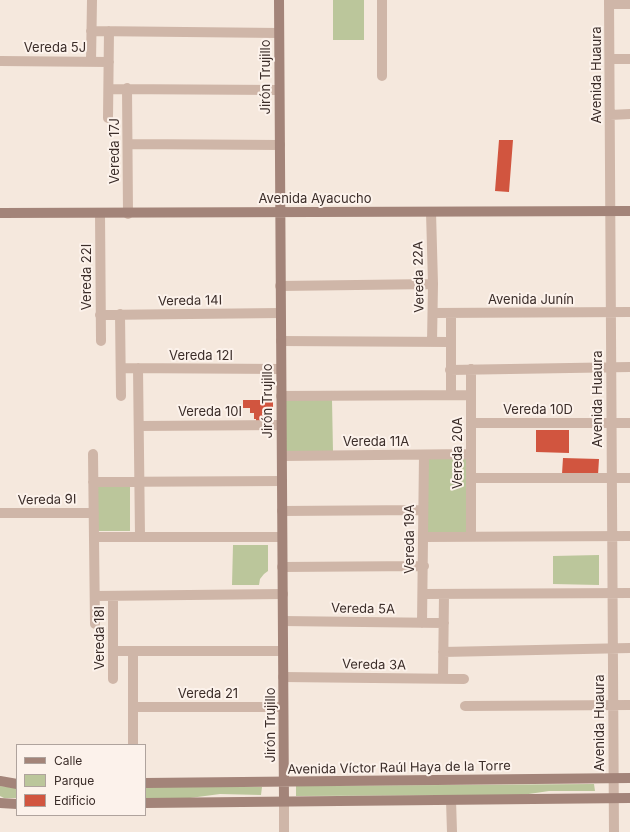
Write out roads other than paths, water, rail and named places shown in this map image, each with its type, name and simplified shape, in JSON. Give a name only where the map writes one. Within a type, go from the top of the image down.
[{"type":"street","points":[[91,62],[92,0]]},
{"type":"street","name":"Jirón Trujillo","points":[[279,0],[284,801]]},
{"type":"street","points":[[382,0],[382,76]]},
{"type":"street","points":[[610,2],[630,4]]},
{"type":"street","name":"Avenida Huaura","points":[[610,2],[614,832]]},
{"type":"street","points":[[92,31],[279,34]]},
{"type":"street","points":[[108,118],[109,31]]},
{"type":"street","points":[[610,59],[630,59]]},
{"type":"street","name":"Vereda 5J","points":[[0,61],[109,62]]},
{"type":"street","name":"Vereda 17J","points":[[127,88],[128,214]]},
{"type":"street","points":[[109,89],[279,90]]},
{"type":"street","points":[[610,115],[630,114]]},
{"type":"street","points":[[128,144],[280,145]]},
{"type":"street","name":"Avenida Ayacucho","points":[[0,213],[128,214],[630,211]]},
{"type":"street","name":"Vereda 22A","points":[[431,212],[433,284],[432,342]]},
{"type":"street","name":"Vereda 22I","points":[[100,213],[101,341]]},
{"type":"street","points":[[280,286],[433,284]]},
{"type":"street","name":"Avenida Junín","points":[[433,313],[630,312]]},
{"type":"street","name":"Vereda 14I","points":[[100,315],[280,313]]},
{"type":"street","points":[[451,313],[451,395]]},
{"type":"street","points":[[120,314],[121,396]]},
{"type":"street","points":[[281,341],[450,342]]},
{"type":"street","points":[[450,370],[630,367]]},
{"type":"street","name":"Vereda 12I","points":[[121,368],[281,369]]},
{"type":"street","points":[[138,368],[140,536]]},
{"type":"street","name":"Vereda 20A","points":[[471,369],[471,537]]},
{"type":"street","points":[[281,396],[471,395]]},
{"type":"street","name":"Vereda 10D","points":[[471,423],[630,423]]},
{"type":"street","name":"Vereda 10I","points":[[139,426],[281,425]]},
{"type":"street","points":[[93,454],[95,624]]},
{"type":"street","name":"Vereda 19A","points":[[422,623],[424,566],[424,454]]},
{"type":"street","name":"Vereda 11A","points":[[282,456],[471,454]]},
{"type":"street","points":[[471,478],[630,478]]},
{"type":"street","points":[[93,482],[282,481]]},
{"type":"street","points":[[282,511],[423,510]]},
{"type":"street","name":"Vereda 9I","points":[[0,513],[94,513]]},
{"type":"street","points":[[424,537],[630,536]]},
{"type":"street","points":[[95,537],[282,537]]},
{"type":"street","points":[[282,567],[424,566]]},
{"type":"street","points":[[95,596],[283,594]]},
{"type":"street","points":[[423,594],[630,594]]},
{"type":"street","points":[[443,678],[444,595]]},
{"type":"street","name":"Vereda 18I","points":[[113,596],[113,680]]},
{"type":"street","name":"Vereda 5A","points":[[283,621],[444,623]]},
{"type":"street","points":[[443,652],[630,648]]},
{"type":"street","points":[[113,651],[283,651]]},
{"type":"street","points":[[133,651],[133,744]]},
{"type":"street","name":"Vereda 3A","points":[[283,677],[464,678]]},
{"type":"street","points":[[465,706],[630,705]]},
{"type":"street","name":"Vereda 21","points":[[133,707],[283,707]]},
{"type":"street","name":"Avenida Víctor Raúl Haya de la Torre","points":[[146,783],[630,778]]},
{"type":"street","points":[[0,781],[16,784]]},
{"type":"street","points":[[146,803],[630,798]]},
{"type":"street","points":[[451,800],[452,832]]},
{"type":"street","points":[[284,801],[284,832]]},
{"type":"street","points":[[0,803],[16,804]]}]
